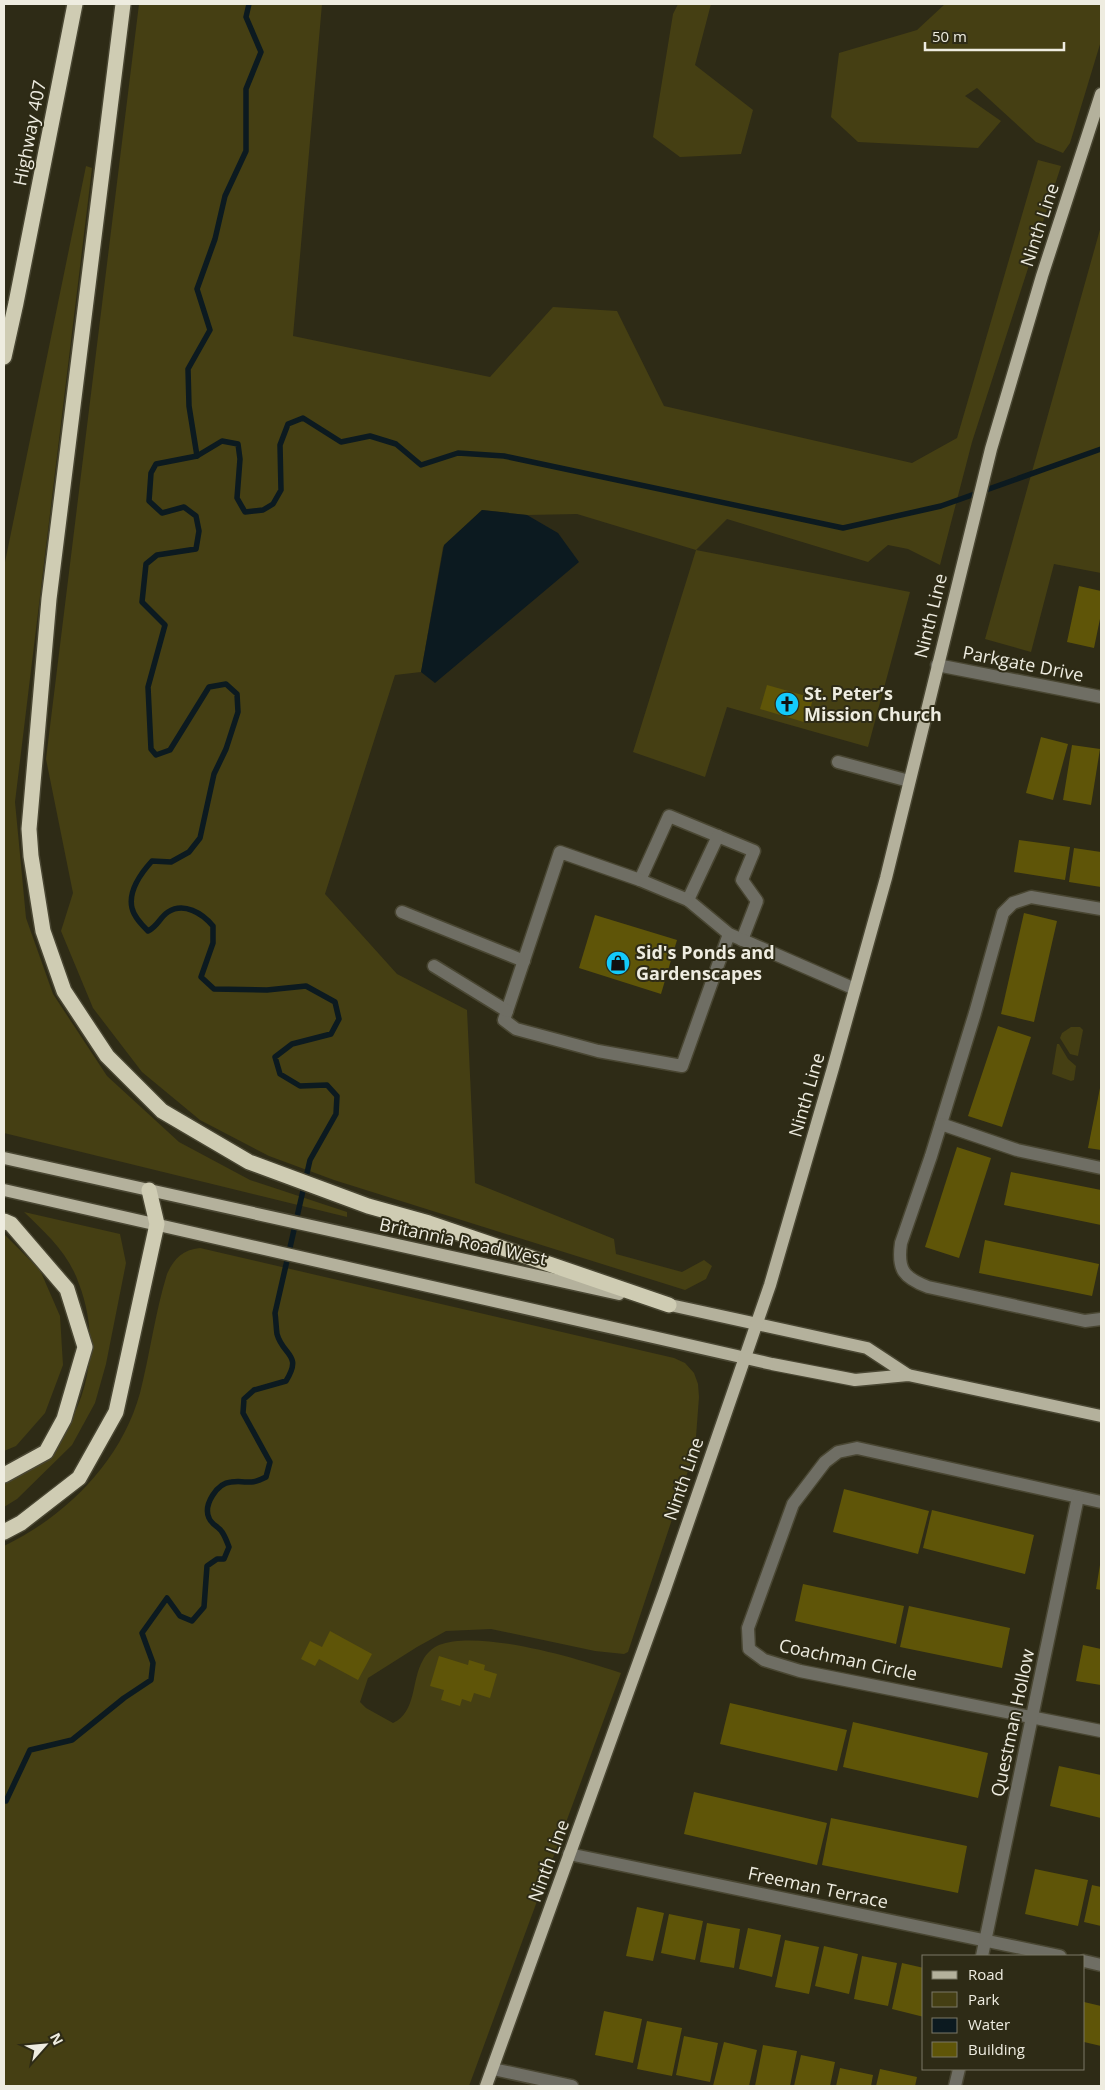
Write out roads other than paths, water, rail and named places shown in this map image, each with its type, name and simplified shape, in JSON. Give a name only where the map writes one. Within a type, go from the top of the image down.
[{"type":"highway","name":"Highway 407","points":[[4,357],[75,4]]},
{"type":"highway","points":[[123,4],[49,600],[29,829],[31,856],[43,931],[64,991],[106,1056],[162,1111],[249,1162],[368,1206],[438,1226],[669,1305]]},
{"type":"highway","points":[[4,1532],[21,1523],[79,1478],[116,1412],[157,1224],[149,1190]]},
{"type":"highway","points":[[4,1221],[11,1224],[67,1289],[85,1347],[64,1419],[46,1452],[4,1475]]},
{"type":"main road","name":"Ninth Line","points":[[486,2086],[664,1592],[770,1285],[886,878],[991,449],[1042,276],[1101,94]]},
{"type":"main road","name":"Britannia Road West","points":[[4,1158],[867,1348],[908,1374]]},
{"type":"main road","name":"Britannia Road West","points":[[4,1190],[744,1357],[855,1380],[908,1374],[1101,1416]]},
{"type":"street","name":"Parkgate Drive","points":[[937,665],[1101,697]]},
{"type":"street","points":[[838,762],[909,782]]},
{"type":"street","points":[[640,880],[669,816],[754,851],[742,880],[757,901],[742,940]]},
{"type":"street","points":[[688,900],[718,836]]},
{"type":"street","points":[[729,934],[682,1066],[598,1051],[516,1029],[504,1020],[560,852],[640,880],[688,900],[729,934],[855,989]]},
{"type":"street","points":[[1101,909],[1031,897],[1013,903],[1003,913],[975,1013],[941,1124],[901,1243],[899,1256],[903,1272],[913,1282],[928,1287],[1085,1321],[1101,1319]]},
{"type":"street","points":[[402,912],[524,962]]},
{"type":"street","points":[[434,966],[507,1011]]},
{"type":"street","points":[[941,1124],[1017,1150],[1101,1168]]},
{"type":"street","name":"Coachman Circle","points":[[1101,1502],[857,1448],[838,1452],[825,1462],[793,1504],[748,1628],[749,1649],[764,1660],[800,1670],[1101,1731]]},
{"type":"street","name":"Questman Hollow","points":[[982,1955],[1078,1497]]},
{"type":"street","name":"Freeman Terrace","points":[[570,1854],[1055,1955]]},
{"type":"street","points":[[1085,1961],[1101,1965]]},
{"type":"street","points":[[492,2069],[572,2086]]},
{"type":"street","points":[[955,2086],[959,2070]]},
{"type":"water","points":[[482,510],[527,515],[558,533],[579,562],[435,683],[421,672],[444,545]]},
{"type":"waterway","points":[[197,456],[189,406],[188,369],[210,330],[197,289],[215,239],[225,196],[246,151],[246,89],[261,52],[246,17],[249,4]]},
{"type":"waterway","points":[[4,1800],[6,1801],[30,1750],[72,1740],[124,1698],[151,1680],[153,1663],[142,1633],[167,1598],[180,1616],[192,1621],[204,1607],[207,1566],[217,1559],[224,1559],[229,1547],[222,1532],[209,1518],[208,1507],[212,1496],[216,1490],[226,1483],[252,1482],[266,1477],[270,1462],[243,1413],[244,1399],[254,1390],[286,1381],[291,1372],[292,1360],[277,1334],[275,1313],[310,1160],[336,1114],[337,1096],[327,1085],[300,1086],[280,1074],[275,1057],[292,1044],[331,1034],[339,1019],[335,1002],[306,986],[267,990],[214,989],[201,977],[213,943],[213,926],[209,921],[192,910],[180,908],[168,912],[148,931],[136,918],[132,908],[131,902],[134,889],[140,876],[152,861],[171,862],[189,852],[200,838],[214,774],[226,749],[238,712],[237,694],[226,684],[209,687],[170,750],[156,755],[151,749],[148,687],[165,625],[142,602],[146,564],[157,555],[196,549],[199,531],[196,516],[184,507],[162,513],[149,501],[151,473],[156,464],[197,456],[222,441],[238,444],[240,459],[237,498],[245,512],[263,510],[273,504],[281,490],[280,445],[288,424],[303,418],[341,442],[370,436],[396,444],[421,465],[458,453],[504,456],[843,528],[941,506],[1101,449]]},
{"type":"place","name":"St. Peter’s Mission Church","points":[[787,704]]},
{"type":"place","name":"Sid's Ponds and Gardenscapes","points":[[618,963]]}]
